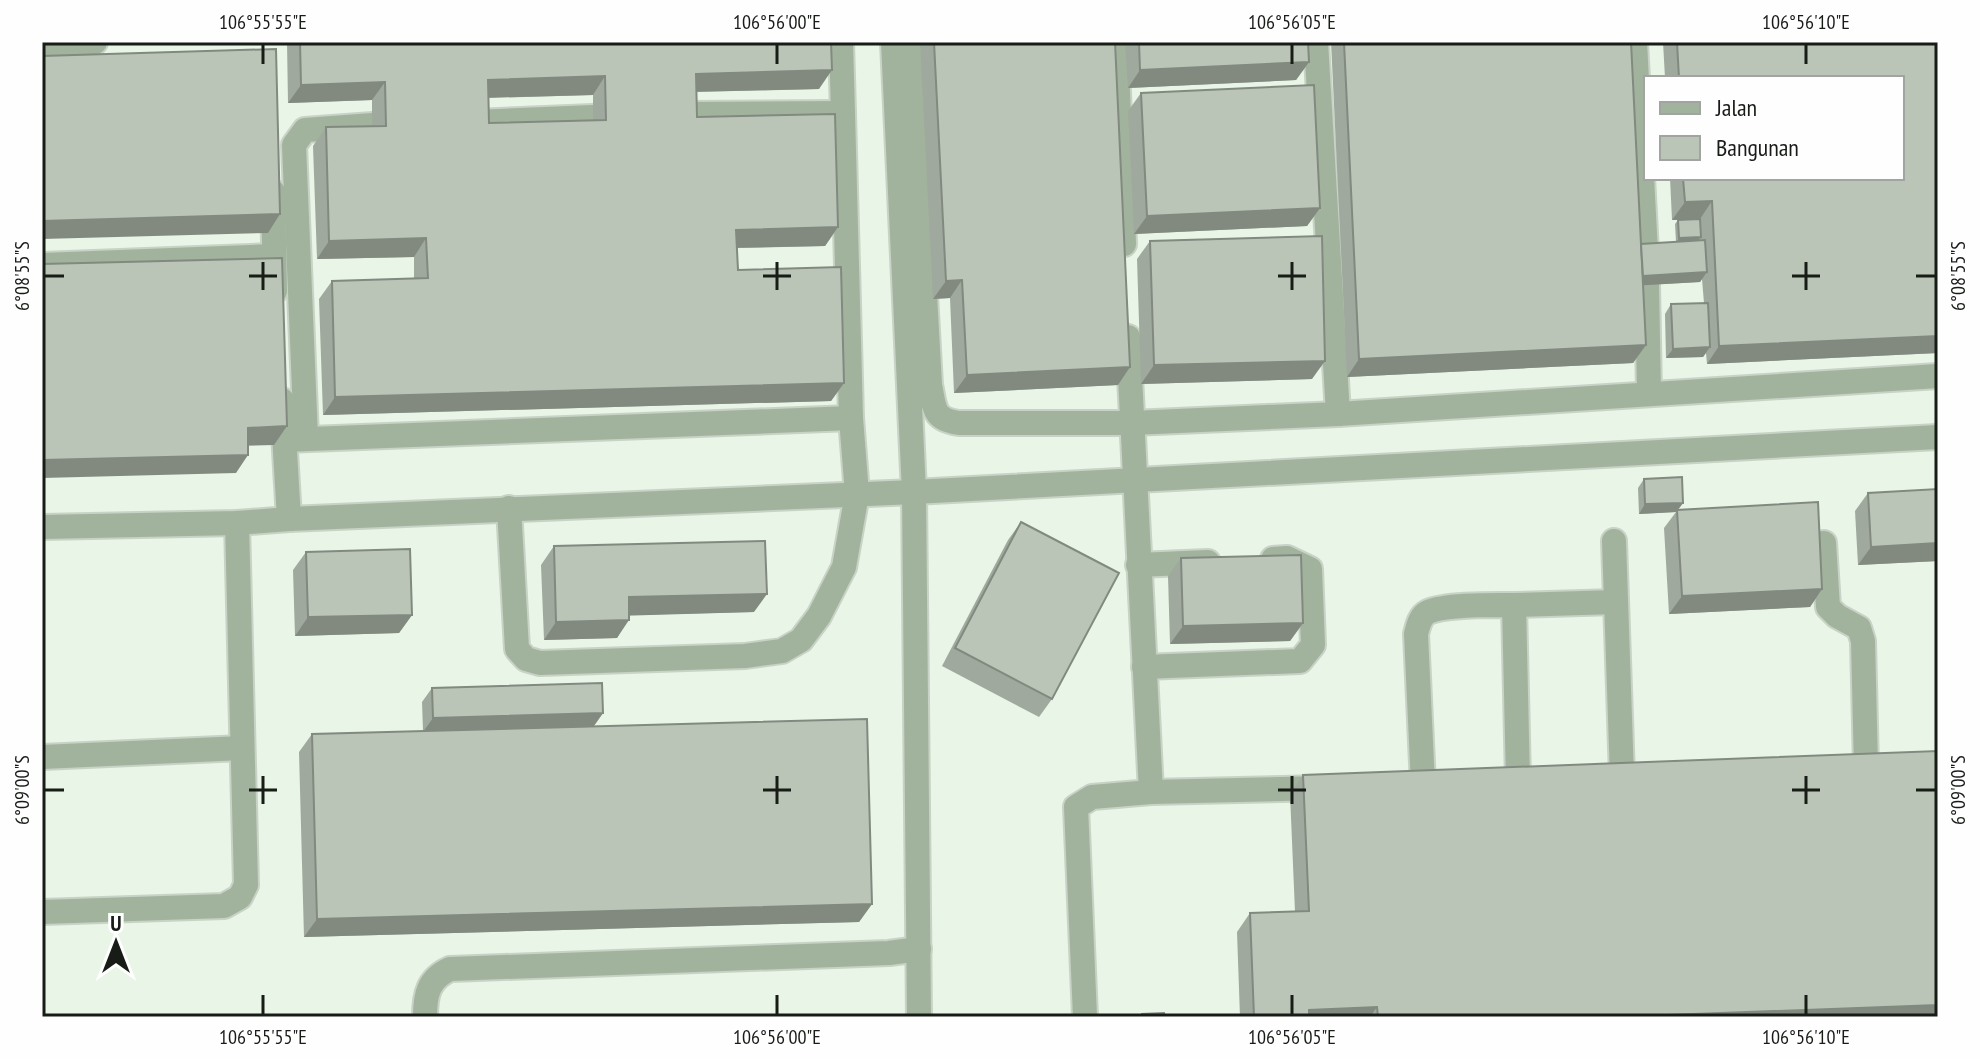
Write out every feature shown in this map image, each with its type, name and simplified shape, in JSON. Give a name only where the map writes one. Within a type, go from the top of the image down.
[{"type":"lane","points":[[42,44],[95,42]]},
{"type":"lane","points":[[509,508],[517,649],[526,659],[540,663],[745,656],[782,651],[801,640],[819,616],[844,567],[857,494],[851,418],[841,42]]},
{"type":"lane","points":[[893,42],[914,492],[919,1017]]},
{"type":"lane","points":[[911,42],[930,385],[936,412],[944,421],[1132,423],[1338,414],[1938,376]]},
{"type":"lane","points":[[1116,42],[1130,258]]},
{"type":"lane","points":[[1316,42],[1320,248],[1338,414]]},
{"type":"lane","points":[[1635,42],[1646,253]]},
{"type":"lane","points":[[683,114],[843,113]]},
{"type":"lane","points":[[476,122],[593,117]]},
{"type":"lane","points":[[289,519],[295,439],[294,145],[305,130],[373,125]]},
{"type":"lane","points":[[272,130],[277,317]]},
{"type":"lane","points":[[42,265],[273,256]]},
{"type":"lane","points":[[817,271],[847,270]]},
{"type":"lane","points":[[1647,285],[1649,393]]},
{"type":"lane","points":[[1127,317],[1151,792]]},
{"type":"lane","points":[[280,379],[295,439]]},
{"type":"lane","points":[[295,439],[851,418]]},
{"type":"lane","points":[[42,527],[237,523],[509,508],[914,492],[1938,437]]},
{"type":"lane","points":[[42,912],[224,906],[240,897],[246,885],[237,523]]},
{"type":"lane","points":[[1614,541],[1622,777]]},
{"type":"lane","points":[[1824,543],[1828,607],[1837,616],[1859,628],[1863,641],[1866,767]]},
{"type":"lane","points":[[1144,667],[1300,661],[1313,645],[1310,569],[1287,558],[1257,560]]},
{"type":"lane","points":[[1138,565],[1227,561]]},
{"type":"lane","points":[[1425,785],[1416,634],[1421,618],[1429,612],[1477,606],[1616,602]]},
{"type":"lane","points":[[1514,605],[1518,781]]},
{"type":"lane","points":[[42,757],[242,748]]},
{"type":"lane","points":[[1836,768],[1895,765]]},
{"type":"lane","points":[[1592,778],[1653,776]]},
{"type":"lane","points":[[1488,783],[1548,780]]},
{"type":"lane","points":[[1085,1017],[1076,807],[1092,797],[1151,792],[1343,787]]},
{"type":"lane","points":[[425,1017],[429,986],[438,975],[450,969],[919,949]]},
{"type":"building","points":[[300,42],[831,42],[832,70],[696,74],[697,117],[835,114],[838,227],[736,230],[738,270],[841,267],[844,383],[335,397],[332,281],[428,278],[426,238],[329,241],[326,127],[386,126],[385,82],[301,85]],"holes":[[[605,76],[606,120],[489,123],[488,80]]]},
{"type":"building","points":[[934,42],[1115,42],[1130,367],[967,375],[962,280],[946,281]]},
{"type":"building","points":[[1139,42],[1308,42],[1309,62],[1140,70]]},
{"type":"building","points":[[1344,42],[1631,42],[1646,345],[1359,359]]},
{"type":"building","points":[[1677,42],[1938,42],[1938,336],[1719,346],[1712,201],[1685,202],[1683,180],[1904,180],[1904,76],[1679,76]]},
{"type":"building","points":[[276,49],[280,214],[42,221],[42,56]]},
{"type":"building","points":[[1314,85],[1320,208],[1147,216],[1141,93]]},
{"type":"building","points":[[1700,219],[1701,237],[1679,238],[1678,220]]},
{"type":"building","points":[[1322,236],[1325,361],[1154,365],[1150,241]]},
{"type":"building","points":[[1705,240],[1707,272],[1643,276],[1641,244]]},
{"type":"building","points":[[282,258],[287,426],[248,428],[248,455],[42,460],[42,264]]},
{"type":"building","points":[[1708,303],[1710,347],[1673,349],[1671,304]]},
{"type":"building","points":[[1682,477],[1683,503],[1645,504],[1644,479]]},
{"type":"building","points":[[1938,489],[1938,543],[1871,547],[1868,493]]},
{"type":"building","points":[[1818,502],[1822,589],[1682,596],[1677,510]]},
{"type":"building","points":[[1021,522],[1119,573],[1052,699],[955,648]]},
{"type":"building","points":[[765,541],[767,594],[629,597],[629,620],[556,622],[554,546]]},
{"type":"building","points":[[410,549],[412,615],[308,617],[306,552]]},
{"type":"building","points":[[1301,555],[1303,623],[1183,626],[1181,558]]},
{"type":"building","points":[[602,683],[603,713],[433,718],[432,688]]},
{"type":"building","points":[[867,719],[872,904],[317,919],[312,734]]},
{"type":"building","points":[[1938,751],[1938,1005],[1613,1017],[1378,1017],[1377,1007],[1309,1010],[1309,1017],[1254,1017],[1250,913],[1309,911],[1303,775]]},
{"type":"building","points":[[1164,1013],[1165,1017],[1142,1017],[1142,1014]]}]
